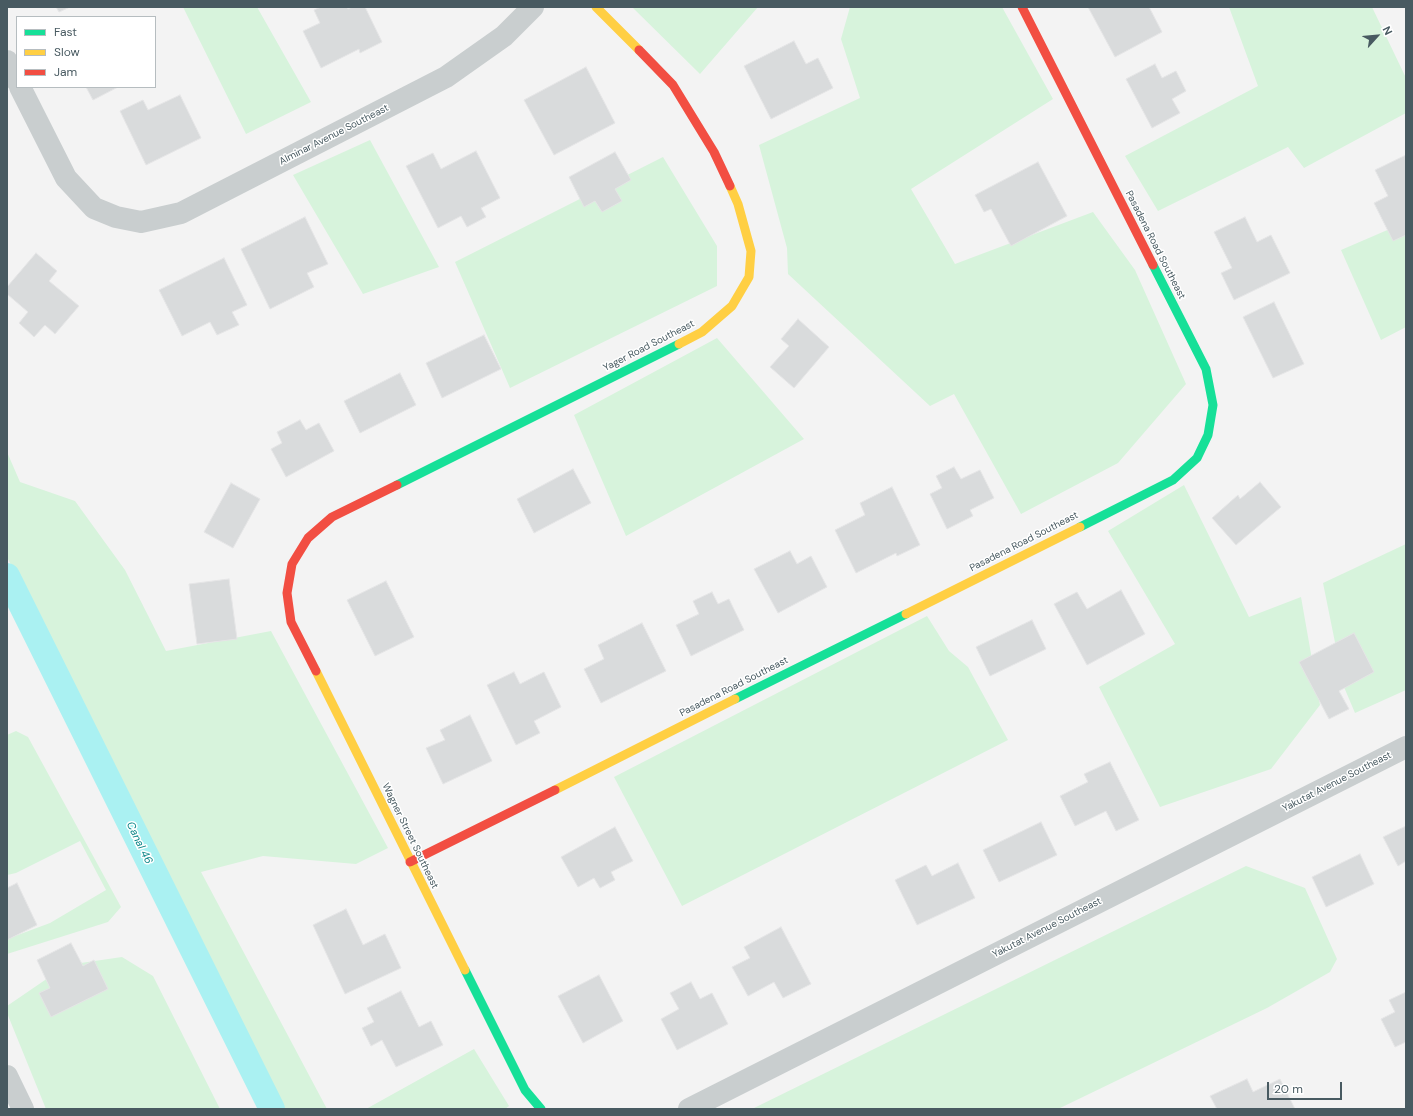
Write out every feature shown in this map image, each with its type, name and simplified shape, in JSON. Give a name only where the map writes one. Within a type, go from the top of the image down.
[{"type":"street","name":"Alminar Avenue Southeast","points":[[21,88],[66,178],[94,208],[116,217],[141,222],[180,213],[446,77],[504,36],[533,7]]},
{"type":"street","name":"Yager Road Southeast","points":[[292,564],[308,538],[332,517],[702,332],[732,306],[749,277],[751,251],[738,204],[714,152],[673,85],[596,7]]},
{"type":"street","name":"Pasadena Road Southeast","points":[[410,862],[1173,480],[1197,458],[1208,435],[1213,405],[1206,369],[1022,7]]},
{"type":"street","points":[[7,61],[16,79]]},
{"type":"street","name":"Wagner Street Southeast","points":[[292,564],[287,593],[291,622],[525,1090],[541,1109]]},
{"type":"street","name":"Yakutat Avenue Southeast","points":[[689,1109],[1406,747]]},
{"type":"street","points":[[7,1076],[23,1109]]},
{"type":"green space","points":[[183,7],[257,7],[311,102],[246,134]]},
{"type":"green space","points":[[632,7],[758,7],[700,74]]},
{"type":"green space","points":[[850,7],[1002,7],[1053,99],[911,189],[955,264],[1093,212],[1135,270],[1186,384],[1118,463],[1021,514],[954,394],[930,406],[788,274],[787,248],[759,145],[860,98],[841,39]]},
{"type":"green space","points":[[1229,7],[1372,7],[1406,78],[1406,113],[1304,168],[1288,147],[1158,211],[1125,156],[1258,86]]},
{"type":"green space","points":[[370,140],[439,267],[363,294],[293,175]]},
{"type":"green space","points":[[663,157],[717,246],[717,286],[510,388],[455,262]]},
{"type":"green space","points":[[1406,222],[1406,327],[1381,340],[1341,250]]},
{"type":"green space","points":[[717,338],[804,439],[626,536],[574,415]]},
{"type":"green space","points":[[7,452],[20,482],[75,501],[125,570],[166,651],[271,631],[388,848],[356,864],[263,856],[201,872],[327,1109],[281,1109],[7,557]]},
{"type":"green space","points":[[1184,485],[1249,617],[1301,597],[1320,705],[1271,769],[1160,807],[1099,687],[1175,644],[1108,531]]},
{"type":"green space","points":[[1406,544],[1406,690],[1355,713],[1344,687],[1323,583]]},
{"type":"green space","points":[[927,616],[949,651],[968,667],[1008,740],[682,906],[614,777]]},
{"type":"green space","points":[[16,731],[28,737],[121,907],[108,922],[7,954],[7,939],[50,923],[106,890],[80,841],[16,873],[7,875],[7,735]]},
{"type":"green space","points":[[1246,866],[1305,888],[1337,959],[1330,972],[1267,1008],[1058,1109],[752,1109]]},
{"type":"green space","points":[[122,957],[153,976],[220,1109],[46,1109],[7,1013],[7,1006],[67,965]]},
{"type":"green space","points":[[474,1049],[509,1106],[505,1109],[366,1109]]},
{"type":"building","points":[[56,7],[70,7],[59,12]]},
{"type":"building","points":[[321,7],[347,7],[348,9],[352,7],[365,7],[382,42],[360,53],[359,49],[321,68],[303,31],[320,23],[314,10]]},
{"type":"building","points":[[1088,7],[1149,7],[1162,32],[1115,57]]},
{"type":"building","points":[[794,41],[806,64],[818,58],[833,88],[771,119],[744,66]]},
{"type":"building","points":[[1155,64],[1162,78],[1176,71],[1186,91],[1172,99],[1180,113],[1152,128],[1126,79]]},
{"type":"building","points":[[586,67],[615,123],[554,155],[524,100]]},
{"type":"building","points":[[87,88],[116,88],[93,100]]},
{"type":"building","points":[[180,95],[201,138],[146,165],[120,111],[143,100],[148,110]]},
{"type":"building","points":[[476,151],[500,198],[481,208],[486,217],[467,227],[461,216],[438,228],[406,166],[433,153],[441,169]]},
{"type":"building","points":[[615,152],[631,180],[615,189],[622,201],[602,212],[595,201],[584,207],[569,177]]},
{"type":"building","points":[[1406,155],[1406,235],[1393,241],[1374,203],[1388,196],[1375,170]]},
{"type":"building","points":[[1038,162],[1067,216],[1011,246],[991,209],[984,212],[975,195]]},
{"type":"building","points":[[305,217],[328,264],[307,273],[314,287],[270,309],[241,249]]},
{"type":"building","points":[[1245,217],[1257,242],[1271,235],[1290,273],[1234,300],[1221,273],[1232,268],[1214,232]]},
{"type":"building","points":[[36,253],[57,271],[49,281],[79,306],[55,334],[45,325],[34,337],[19,323],[28,312],[7,294],[7,287]]},
{"type":"building","points":[[224,258],[247,305],[232,312],[239,325],[217,335],[210,322],[182,336],[159,290]]},
{"type":"building","points":[[1274,302],[1304,364],[1273,378],[1243,317]]},
{"type":"building","points":[[798,319],[829,347],[794,388],[770,367],[789,346],[781,339]]},
{"type":"building","points":[[484,335],[501,369],[442,398],[426,363]]},
{"type":"building","points":[[400,373],[416,405],[360,433],[344,401]]},
{"type":"building","points":[[300,420],[306,430],[319,423],[334,451],[286,477],[271,449],[282,443],[277,432]]},
{"type":"building","points":[[954,467],[961,479],[980,470],[994,498],[970,510],[973,516],[947,529],[930,494],[942,488],[936,476]]},
{"type":"building","points":[[573,469],[591,503],[534,533],[517,499]]},
{"type":"building","points":[[1260,482],[1281,507],[1236,545],[1212,518],[1238,495],[1240,499]]},
{"type":"building","points":[[231,483],[260,499],[233,548],[204,532]]},
{"type":"building","points":[[892,487],[920,545],[897,556],[896,553],[856,573],[835,530],[865,515],[860,503]]},
{"type":"building","points":[[790,551],[797,564],[811,556],[827,587],[778,613],[754,569]]},
{"type":"building","points":[[229,579],[237,639],[197,644],[189,584]]},
{"type":"building","points":[[386,581],[414,637],[375,656],[347,600]]},
{"type":"building","points":[[1121,590],[1145,634],[1087,665],[1054,604],[1077,592],[1087,609]]},
{"type":"building","points":[[712,592],[718,604],[729,599],[744,630],[691,656],[676,625],[699,614],[693,601]]},
{"type":"building","points":[[1032,620],[1046,649],[990,676],[976,647]]},
{"type":"building","points":[[642,623],[666,671],[601,703],[584,669],[604,659],[598,645]]},
{"type":"building","points":[[1354,633],[1374,672],[1339,691],[1349,709],[1329,719],[1299,662]]},
{"type":"building","points":[[514,672],[520,684],[544,672],[561,707],[534,721],[540,733],[516,745],[487,685]]},
{"type":"building","points":[[470,715],[492,761],[443,784],[426,748],[445,740],[440,730]]},
{"type":"building","points":[[1110,762],[1139,820],[1116,831],[1106,811],[1075,826],[1060,796],[1088,782],[1084,774]]},
{"type":"building","points":[[1041,822],[1057,855],[999,882],[983,850]]},
{"type":"building","points":[[1406,826],[1406,861],[1398,866],[1383,837]]},
{"type":"building","points":[[615,827],[633,861],[611,872],[615,880],[600,888],[594,878],[578,887],[561,857]]},
{"type":"building","points":[[1360,854],[1374,884],[1326,907],[1312,877]]},
{"type":"building","points":[[958,863],[975,898],[917,925],[895,880],[926,865],[932,876]]},
{"type":"building","points":[[17,883],[37,925],[7,940],[7,888]]},
{"type":"building","points":[[346,909],[363,945],[385,934],[401,968],[345,994],[313,925]]},
{"type":"building","points":[[781,927],[811,984],[783,998],[774,982],[748,996],[732,967],[750,958],[744,947]]},
{"type":"building","points":[[71,943],[83,966],[94,960],[108,989],[51,1017],[39,993],[50,988],[37,960]]},
{"type":"building","points":[[599,975],[623,1021],[583,1043],[558,996]]},
{"type":"building","points":[[691,982],[700,999],[712,993],[728,1024],[677,1050],[661,1019],[679,1009],[670,993]]},
{"type":"building","points":[[401,991],[419,1027],[431,1021],[443,1045],[396,1067],[382,1040],[371,1046],[362,1028],[374,1022],[367,1008]]},
{"type":"building","points":[[1406,992],[1406,1042],[1395,1047],[1381,1019],[1395,1012],[1389,1000]]},
{"type":"building","points":[[1247,1079],[1253,1092],[1280,1079],[1295,1109],[1217,1109],[1210,1096]]},
{"type":"waterway","name":"Canal 46","points":[[7,576],[272,1109]]},
{"type":"traffic: fast","points":[[1080,527],[1173,480],[1197,458],[1208,435],[1213,405],[1206,369],[1153,265]]},
{"type":"traffic: fast","points":[[397,485],[679,344]]},
{"type":"traffic: fast","points":[[735,699],[906,614]]},
{"type":"traffic: fast","points":[[465,970],[525,1090],[541,1109]]},
{"type":"traffic: slow","points":[[596,7],[639,50]]},
{"type":"traffic: slow","points":[[679,344],[702,332],[732,306],[749,277],[751,251],[738,204],[730,186]]},
{"type":"traffic: slow","points":[[906,614],[1080,527]]},
{"type":"traffic: slow","points":[[316,671],[465,970]]},
{"type":"traffic: slow","points":[[555,790],[735,699]]},
{"type":"traffic: jam","points":[[1022,7],[1153,265]]},
{"type":"traffic: jam","points":[[639,50],[673,85],[714,152],[730,186]]},
{"type":"traffic: jam","points":[[316,671],[291,622],[287,593],[292,564],[308,538],[332,517],[397,485]]},
{"type":"traffic: jam","points":[[410,862],[555,790]]}]
